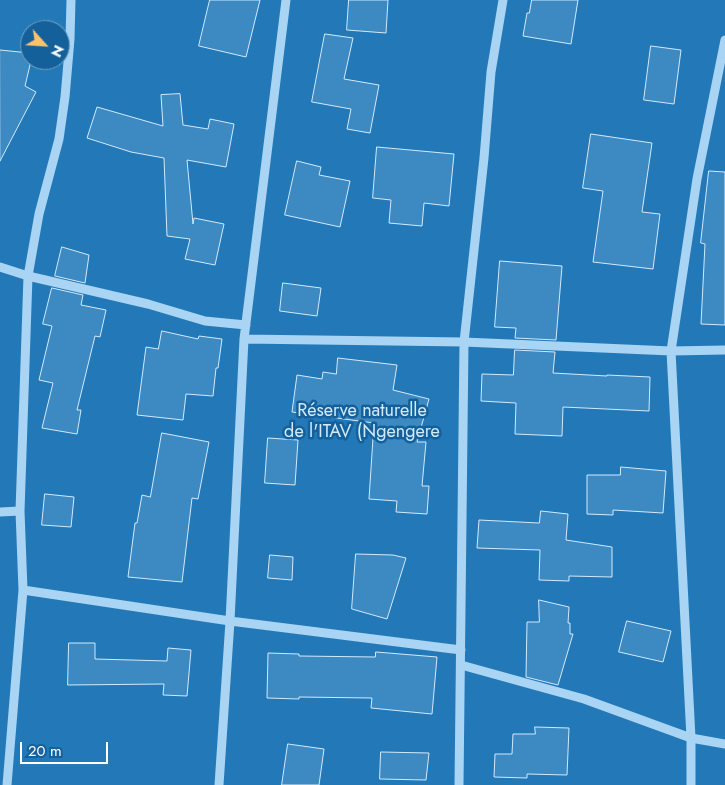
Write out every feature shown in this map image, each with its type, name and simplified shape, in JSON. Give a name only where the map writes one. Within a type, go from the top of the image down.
[{"type":"street","points":[[7,785],[23,590],[20,511],[28,276],[38,214],[59,139],[66,87],[71,0]]},
{"type":"street","points":[[218,785],[230,621],[244,339],[286,0]]},
{"type":"street","points":[[460,785],[464,342],[484,158],[491,72],[504,0]]},
{"type":"street","points":[[690,785],[691,738],[671,351],[697,179],[725,40]]},
{"type":"street","points":[[0,267],[28,276],[148,304],[205,321],[246,325]]},
{"type":"street","points":[[244,339],[464,342],[671,351],[725,350]]},
{"type":"street","points":[[0,512],[20,511]]},
{"type":"street","points":[[23,590],[230,621],[461,650]]},
{"type":"street","points":[[461,665],[584,699],[691,738],[725,744]]},
{"type":"green space","name":"Réserve naturelle de l'ITAV (Ngengere","points":[[0,0],[725,0],[725,785],[0,785]]},
{"type":"building","points":[[210,0],[260,0],[246,57],[199,46]]},
{"type":"building","points":[[349,0],[388,0],[386,33],[347,30]]},
{"type":"building","points":[[532,0],[578,0],[571,44],[523,36],[527,13],[529,13]]},
{"type":"building","points":[[325,34],[353,38],[344,79],[379,85],[370,133],[347,129],[351,109],[312,102]]},
{"type":"building","points":[[651,46],[681,50],[674,104],[644,100]]},
{"type":"building","points":[[0,50],[20,52],[20,70],[29,70],[25,86],[36,92],[0,161]]},
{"type":"building","points":[[180,94],[183,125],[208,129],[210,119],[234,124],[226,167],[187,160],[193,224],[194,218],[224,224],[215,265],[185,259],[190,239],[167,236],[164,158],[131,152],[87,138],[97,107],[163,126],[161,95]]},
{"type":"building","points":[[591,134],[652,143],[642,212],[660,214],[653,269],[593,262],[603,191],[583,188]]},
{"type":"building","points":[[377,147],[454,154],[449,206],[424,203],[422,226],[389,223],[391,200],[373,198]]},
{"type":"building","points":[[297,161],[321,167],[319,175],[350,181],[340,227],[285,215]]},
{"type":"building","points":[[709,171],[725,172],[725,325],[701,324],[705,244],[701,243]]},
{"type":"building","points":[[62,247],[89,255],[85,283],[55,276]]},
{"type":"building","points":[[500,261],[562,266],[556,340],[515,338],[516,328],[495,327]]},
{"type":"building","points":[[283,283],[321,288],[317,316],[280,311]]},
{"type":"building","points":[[52,288],[83,295],[81,305],[106,310],[100,337],[95,336],[77,410],[81,410],[77,434],[42,428],[53,383],[39,380],[52,326],[43,324]]},
{"type":"building","points":[[162,331],[198,339],[199,336],[222,339],[213,396],[186,394],[183,420],[137,415],[146,347],[158,349]]},
{"type":"building","points":[[515,350],[555,352],[553,373],[650,377],[649,411],[563,407],[562,436],[515,434],[516,403],[481,401],[482,374],[513,375]]},
{"type":"building","points":[[338,358],[397,365],[393,390],[429,399],[417,442],[426,442],[422,486],[429,486],[427,514],[396,512],[397,501],[369,499],[374,423],[292,412],[297,375],[322,379],[323,372],[336,374]]},
{"type":"building","points":[[162,433],[209,442],[198,499],[192,498],[182,582],[128,577],[135,523],[137,523],[142,495],[150,497]]},
{"type":"building","points":[[268,438],[298,440],[295,485],[265,483]]},
{"type":"building","points":[[621,467],[666,471],[663,513],[613,510],[613,515],[587,514],[587,475],[620,475]]},
{"type":"building","points":[[45,494],[74,497],[71,527],[42,525]]},
{"type":"building","points":[[541,511],[568,514],[566,540],[612,547],[612,577],[569,576],[569,581],[539,580],[540,550],[477,548],[479,520],[539,523]]},
{"type":"building","points":[[356,554],[393,555],[406,558],[387,619],[352,609]]},
{"type":"building","points":[[270,555],[293,557],[292,580],[268,578]]},
{"type":"building","points":[[539,600],[569,607],[568,623],[570,623],[570,634],[573,634],[558,685],[526,677],[527,622],[539,622]]},
{"type":"building","points":[[627,621],[671,631],[663,662],[619,652]]},
{"type":"building","points":[[69,643],[95,643],[95,659],[167,661],[168,648],[191,650],[187,696],[163,695],[164,684],[68,685]]},
{"type":"building","points":[[376,652],[437,657],[432,714],[371,708],[372,698],[267,698],[268,653],[299,654],[299,656],[375,657]]},
{"type":"building","points":[[535,727],[569,728],[567,775],[527,774],[527,778],[494,777],[495,754],[512,754],[513,734],[535,734]]},
{"type":"building","points":[[288,744],[324,749],[319,785],[282,785]]},
{"type":"building","points":[[381,752],[429,753],[426,780],[380,779]]}]
